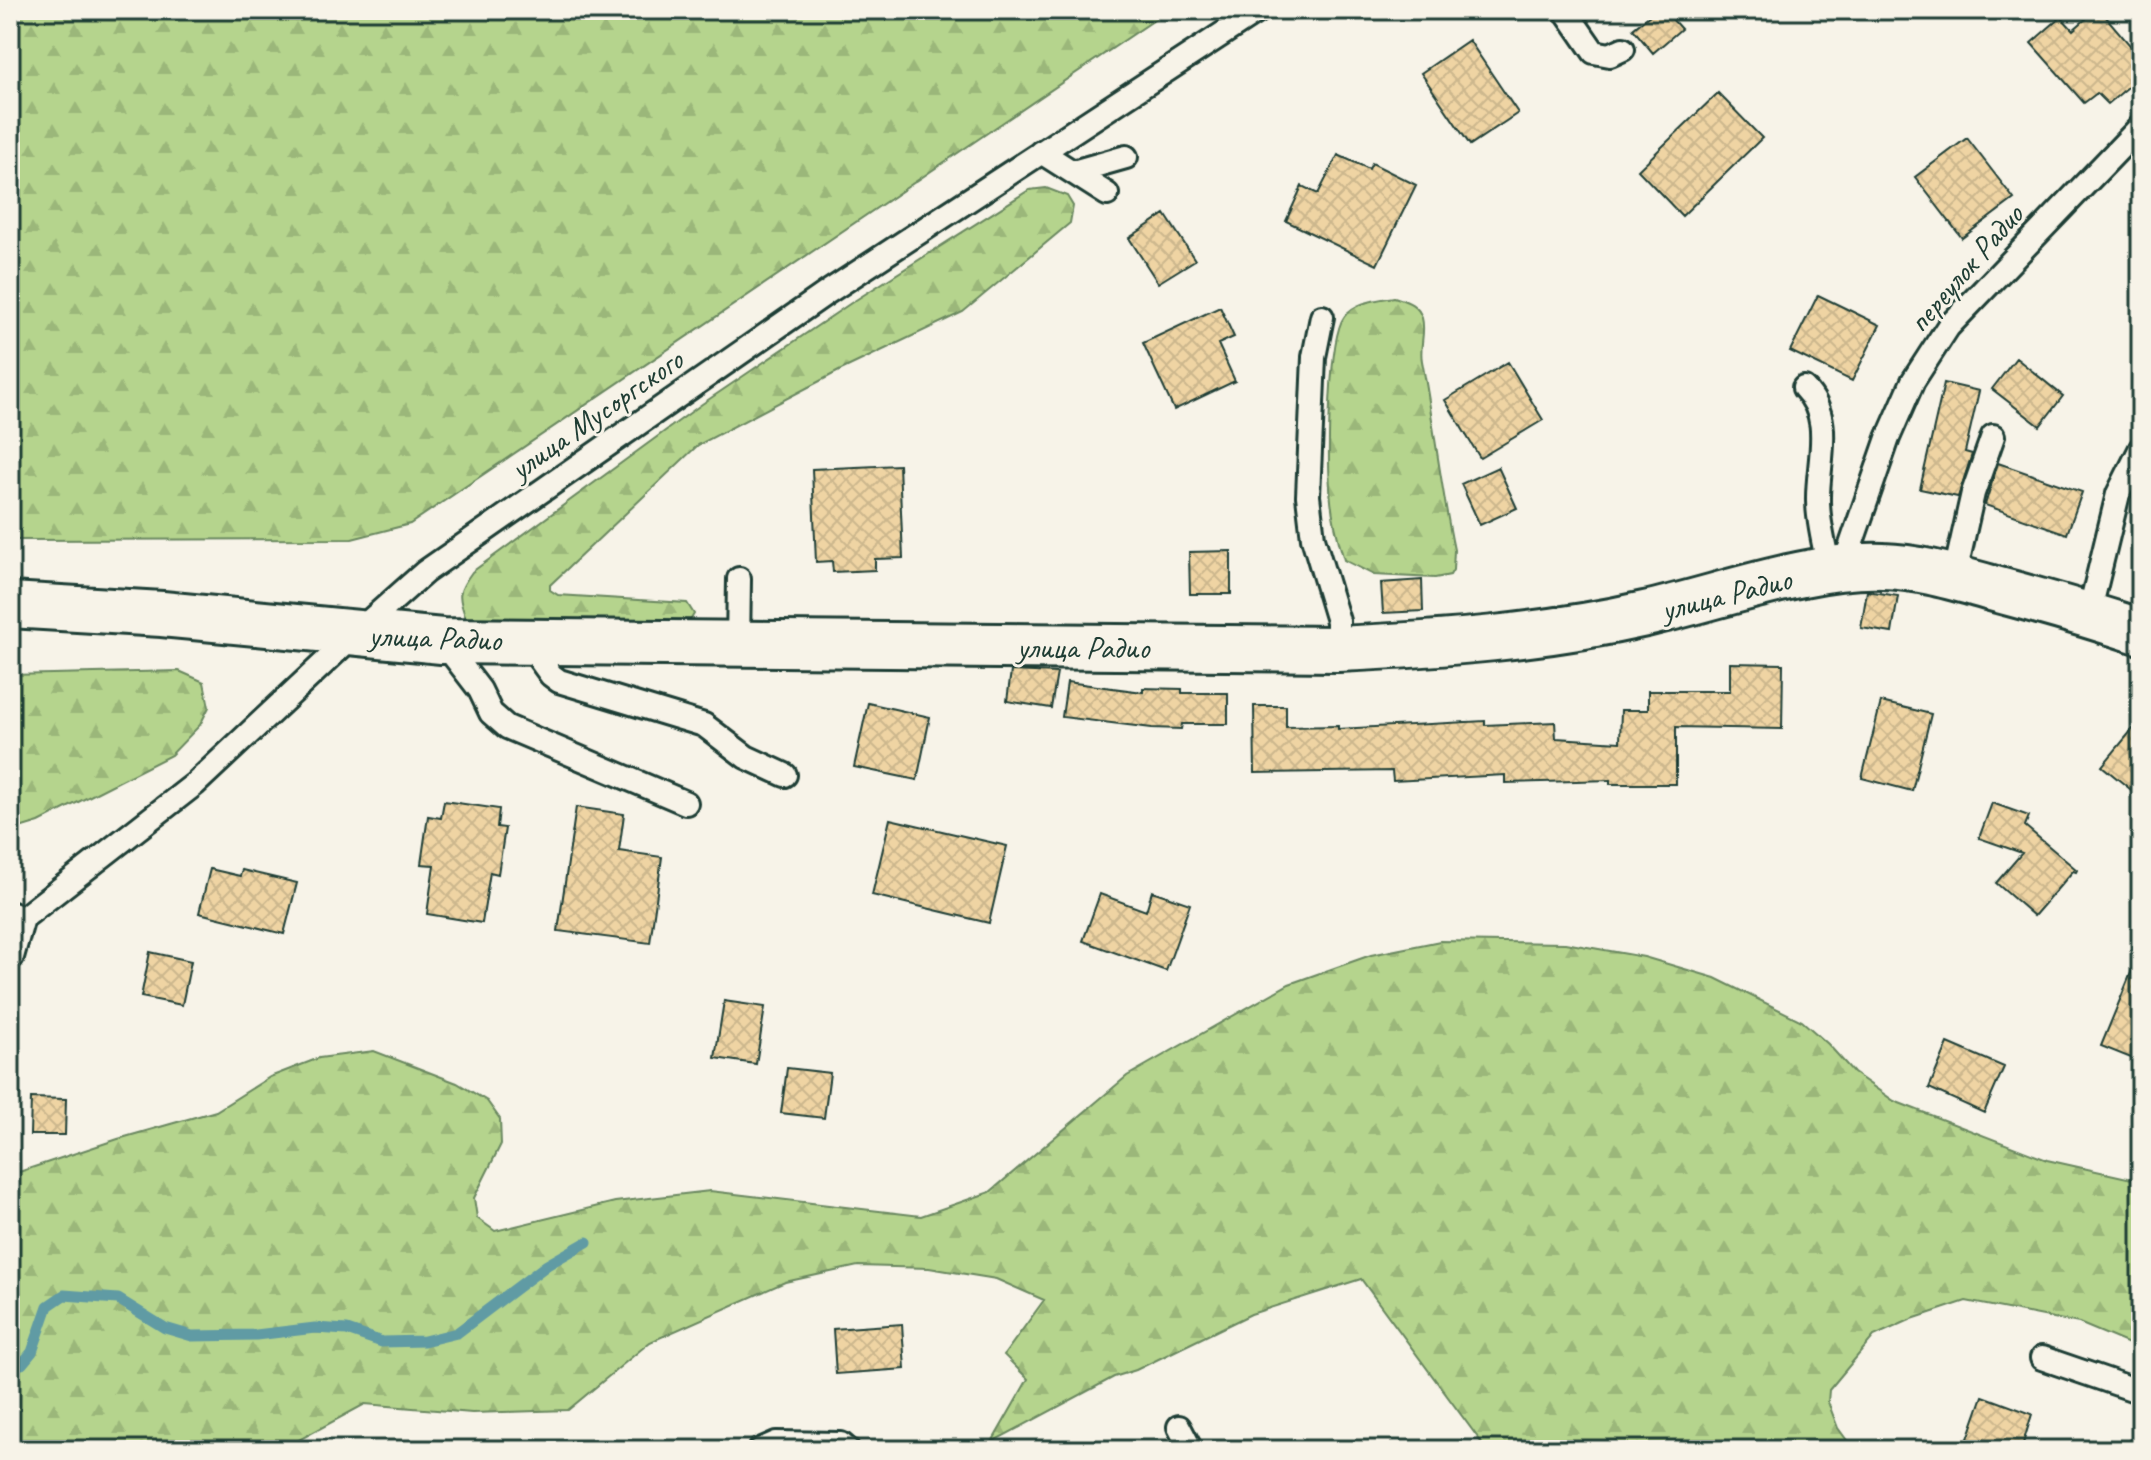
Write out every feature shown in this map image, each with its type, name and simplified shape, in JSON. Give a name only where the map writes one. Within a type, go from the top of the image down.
[{"type":"main road","name":"улица Радио","points":[[10,605],[162,614],[442,641],[1338,649],[1513,637],[1643,615],[1836,568],[1881,566],[1927,570],[2089,614],[2141,632]]},
{"type":"lane","name":"улица Мусоргского","points":[[17,916],[195,784],[425,572],[828,292],[1259,10]]},
{"type":"lane","points":[[1565,10],[1594,52],[1610,55],[1623,49]]},
{"type":"lane","name":"переулок Радио","points":[[1836,568],[1907,396],[1948,327],[2141,126]]},
{"type":"lane","points":[[1041,152],[1107,194]]},
{"type":"lane","points":[[1073,172],[1126,157]]},
{"type":"lane","points":[[1322,317],[1314,357],[1308,496],[1313,538],[1338,621],[1338,649]]},
{"type":"lane","points":[[1804,388],[1814,398],[1820,413],[1823,435],[1818,501],[1836,568]]},
{"type":"lane","points":[[1954,578],[1973,493],[1993,436]]},
{"type":"lane","points":[[2089,614],[2118,494],[2141,448]]},
{"type":"lane","points":[[738,645],[739,579]]},
{"type":"lane","points":[[442,641],[480,690],[491,713],[507,727],[686,803]]},
{"type":"lane","points":[[526,641],[559,681],[704,725],[746,757],[785,775]]},
{"type":"lane","points":[[12,957],[17,916]]},
{"type":"lane","points":[[2042,1358],[2141,1392]]},
{"type":"lane","points":[[1179,1427],[1191,1450]]},
{"type":"lane","points":[[760,1450],[776,1443],[841,1444],[848,1450]]},
{"type":"green space","points":[[10,10],[1169,10],[410,524],[352,539],[10,540]]},
{"type":"green space","points":[[1046,188],[1067,196],[1073,206],[1070,223],[963,312],[841,370],[698,445],[550,585],[550,590],[558,595],[687,603],[694,614],[688,624],[485,628],[466,618],[460,594],[472,572],[702,404],[851,303],[1029,190]]},
{"type":"green space","points":[[1394,297],[1415,306],[1423,323],[1422,361],[1454,550],[1450,575],[1435,578],[1374,575],[1344,560],[1332,507],[1330,399],[1339,329],[1344,317],[1354,308],[1366,302]]},
{"type":"green space","points":[[179,671],[204,682],[209,707],[200,725],[171,755],[39,822],[10,831],[10,675]]},
{"type":"green space","points":[[1440,941],[1565,943],[1644,957],[1715,978],[1802,1021],[1854,1073],[1894,1101],[2047,1160],[2141,1181],[2141,1349],[2079,1323],[1966,1301],[1874,1336],[1829,1390],[1828,1402],[1838,1428],[1854,1450],[1487,1450],[1361,1279],[1251,1314],[1136,1370],[1114,1377],[992,1442],[1028,1379],[1004,1355],[1044,1300],[996,1279],[929,1268],[858,1266],[785,1282],[650,1342],[568,1410],[472,1413],[365,1404],[286,1450],[10,1450],[10,1175],[216,1111],[270,1077],[319,1058],[374,1051],[457,1083],[487,1101],[500,1119],[501,1144],[474,1198],[477,1218],[495,1231],[615,1202],[710,1191],[921,1216],[990,1192],[1127,1076],[1289,984],[1371,955]]},
{"type":"building","points":[[1656,10],[1664,10],[1681,29],[1653,53],[1633,29]]},
{"type":"building","points":[[2100,10],[2141,58],[2141,76],[2108,104],[2097,93],[2084,103],[2031,43],[2061,17],[2073,30]]},
{"type":"building","points":[[1469,40],[1518,113],[1470,145],[1421,73]]},
{"type":"building","points":[[1718,93],[1762,138],[1682,216],[1638,170]]},
{"type":"building","points":[[1967,138],[2014,199],[1962,238],[1915,177]]},
{"type":"building","points":[[1338,155],[1369,169],[1372,163],[1416,185],[1377,265],[1286,221],[1302,186],[1318,194]]},
{"type":"building","points":[[1165,214],[1195,260],[1158,283],[1129,238]]},
{"type":"building","points":[[1818,295],[1880,325],[1852,381],[1790,351]]},
{"type":"building","points":[[1220,307],[1234,337],[1218,344],[1235,381],[1174,410],[1143,343]]},
{"type":"building","points":[[2016,358],[2063,396],[2040,426],[1992,389]]},
{"type":"building","points":[[1508,362],[1543,420],[1480,458],[1445,400]]},
{"type":"building","points":[[1944,383],[1979,391],[1965,452],[1972,454],[1958,497],[1920,489]]},
{"type":"building","points":[[1998,463],[2082,492],[2067,534],[1985,505]]},
{"type":"building","points":[[899,465],[903,558],[875,559],[875,570],[833,572],[832,561],[816,562],[812,469]]},
{"type":"building","points":[[1498,467],[1517,508],[1480,525],[1461,484]]},
{"type":"building","points":[[1231,551],[1231,594],[1190,594],[1189,552]]},
{"type":"building","points":[[1422,580],[1423,611],[1383,613],[1381,583]]},
{"type":"building","points":[[1867,591],[1898,596],[1892,633],[1861,628]]},
{"type":"building","points":[[1730,663],[1783,664],[1782,729],[1676,727],[1676,784],[1610,784],[1610,780],[1505,783],[1505,775],[1393,781],[1392,771],[1255,773],[1254,706],[1286,706],[1286,727],[1338,726],[1338,729],[1485,721],[1485,725],[1555,722],[1556,738],[1620,742],[1621,710],[1648,710],[1648,691],[1730,691]]},
{"type":"building","points":[[1011,671],[1057,673],[1051,708],[1007,701]]},
{"type":"building","points":[[1067,682],[1143,692],[1143,688],[1182,689],[1182,693],[1228,693],[1228,724],[1182,724],[1181,729],[1152,728],[1062,717]]},
{"type":"building","points":[[1881,702],[1931,714],[1912,791],[1862,778]]},
{"type":"building","points":[[868,703],[930,717],[917,780],[854,767]]},
{"type":"building","points":[[2141,719],[2141,798],[2102,766]]},
{"type":"building","points":[[444,801],[499,809],[497,827],[505,828],[498,874],[490,872],[482,923],[427,914],[434,865],[421,864],[428,816],[441,818]]},
{"type":"building","points":[[1992,803],[2029,816],[2025,826],[2077,870],[2034,916],[1996,883],[2022,853],[1979,838]]},
{"type":"building","points":[[576,807],[624,814],[619,851],[662,857],[650,943],[558,931]]},
{"type":"building","points":[[890,819],[1007,846],[989,923],[872,895]]},
{"type":"building","points":[[210,869],[240,876],[242,870],[297,883],[284,934],[199,913]]},
{"type":"building","points":[[1152,891],[1190,904],[1166,971],[1083,941],[1100,894],[1146,911]]},
{"type":"building","points":[[2141,951],[2141,1062],[2101,1046]]},
{"type":"building","points":[[150,952],[191,961],[182,1005],[141,997]]},
{"type":"building","points":[[724,1001],[765,1007],[756,1064],[715,1058]]},
{"type":"building","points":[[1948,1043],[2004,1067],[1984,1113],[1929,1088]]},
{"type":"building","points":[[787,1068],[830,1073],[824,1118],[781,1113]]},
{"type":"building","points":[[31,1098],[66,1099],[65,1135],[30,1135]]},
{"type":"building","points":[[902,1324],[905,1369],[836,1374],[833,1329]]},
{"type":"building","points":[[1983,1396],[2032,1414],[2021,1450],[1964,1450]]},
{"type":"waterway","points":[[10,1362],[22,1364],[32,1352],[48,1306],[64,1295],[118,1299],[165,1328],[192,1336],[256,1335],[315,1328],[347,1330],[382,1342],[424,1341],[457,1333],[547,1265],[587,1242]]}]
